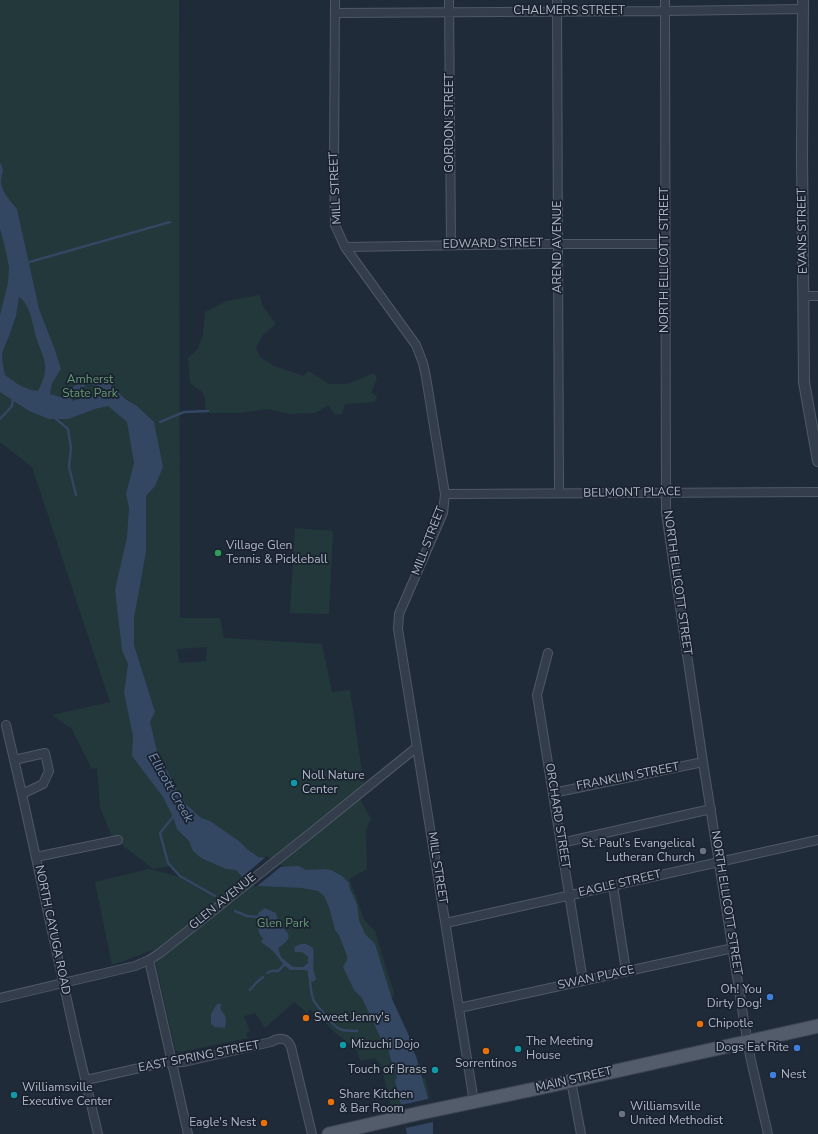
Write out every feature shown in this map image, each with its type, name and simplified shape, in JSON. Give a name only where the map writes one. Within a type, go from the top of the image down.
[{"type":"main road","name":"MAIN STREET","points":[[329,1134],[818,1026]]},
{"type":"street","name":"MILL STREET","points":[[335,0],[335,224],[345,247],[416,345],[423,363],[426,377],[445,494],[443,513],[400,614],[398,629],[474,1102]]},
{"type":"street","name":"GORDON STREET","points":[[449,0],[451,245]]},
{"type":"street","name":"AREND AVENUE","points":[[557,0],[559,493]]},
{"type":"street","name":"NORTH ELLICOTT STREET","points":[[665,0],[666,513],[703,762],[748,1041],[768,1134]]},
{"type":"street","name":"CHALMERS STREET","points":[[336,13],[665,11],[803,5]]},
{"type":"street","name":"EVANS STREET","points":[[803,5],[802,154],[804,382],[818,462]]},
{"type":"street","name":"EDWARD STREET","points":[[345,247],[666,244]]},
{"type":"street","points":[[804,296],[818,296]]},
{"type":"street","name":"BELMONT PLACE","points":[[445,494],[818,492]]},
{"type":"street","name":"ORCHARD STREET","points":[[548,653],[537,696],[583,981]]},
{"type":"street","name":"NORTH CAYUGA ROAD","points":[[6,726],[98,1134]]},
{"type":"street","name":"GLEN AVENUE","points":[[0,998],[135,966],[150,960],[417,747]]},
{"type":"street","points":[[14,760],[45,753],[49,771],[43,784],[22,794]]},
{"type":"street","name":"FRANKLIN STREET","points":[[553,793],[703,762]]},
{"type":"street","points":[[561,843],[711,810]]},
{"type":"street","points":[[36,857],[118,840]]},
{"type":"street","name":"EAGLE STREET","points":[[446,923],[818,840]]},
{"type":"street","points":[[613,886],[626,971]]},
{"type":"street","name":"SWAN PLACE","points":[[459,1008],[733,948]]},
{"type":"street","points":[[150,960],[188,1134]]},
{"type":"street","name":"EAST SPRING STREET","points":[[86,1080],[162,1063],[184,1062],[283,1038],[287,1040],[292,1047],[312,1134]]},
{"type":"street","points":[[571,1081],[581,1134]]},
{"type":"green space","name":"Amherst State Park","points":[[0,0],[179,0],[180,618],[220,618],[224,638],[322,644],[332,692],[350,690],[364,786],[357,794],[371,819],[366,830],[367,869],[349,879],[364,920],[375,931],[394,993],[392,999],[409,1036],[410,1045],[416,1056],[421,1077],[425,1078],[430,1098],[391,1107],[381,1065],[375,1058],[360,1061],[357,1050],[334,1032],[310,1009],[307,1013],[294,1002],[265,1028],[255,1013],[244,1016],[250,1032],[246,1033],[248,1038],[180,1052],[175,1050],[153,950],[112,965],[95,882],[149,869],[185,878],[170,866],[153,869],[112,837],[100,807],[97,768],[92,769],[72,729],[52,715],[110,702],[32,467],[0,442]],"holes":[[[207,647],[207,661],[179,663],[177,649]]]},
{"type":"green space","points":[[260,295],[262,305],[276,324],[263,335],[256,348],[260,357],[274,366],[303,376],[309,371],[329,384],[347,384],[374,373],[377,379],[371,392],[377,397],[375,402],[345,404],[342,414],[335,414],[328,405],[315,413],[290,414],[267,409],[239,413],[209,413],[205,406],[205,397],[201,391],[190,383],[188,358],[198,349],[203,334],[205,312],[227,301]]},
{"type":"green space","points":[[295,528],[333,531],[329,614],[290,613]]},
{"type":"water","name":"Ellicott Creek","points":[[0,162],[3,170],[1,185],[17,209],[39,309],[61,369],[52,383],[50,394],[61,397],[81,379],[93,376],[109,383],[125,399],[137,406],[154,422],[163,467],[155,486],[146,496],[146,552],[134,618],[134,645],[155,712],[150,722],[157,751],[178,792],[186,804],[201,818],[210,821],[239,841],[258,857],[265,858],[280,867],[299,866],[306,870],[331,870],[342,876],[349,883],[350,889],[357,904],[359,920],[365,934],[375,944],[392,999],[409,1036],[410,1045],[416,1056],[428,1099],[433,1122],[433,1134],[407,1134],[395,1080],[397,1078],[395,1068],[393,1067],[387,1045],[384,1041],[382,1041],[362,998],[354,990],[343,967],[347,960],[347,956],[339,935],[335,930],[329,907],[324,896],[318,891],[302,888],[259,886],[243,878],[236,870],[226,869],[201,858],[193,851],[189,841],[177,829],[163,797],[132,756],[133,736],[124,693],[128,664],[122,650],[115,590],[127,537],[129,508],[126,494],[134,463],[127,422],[108,406],[68,419],[49,419],[29,411],[0,392],[0,315],[8,283],[9,267],[0,229]],"holes":[[[19,297],[27,306],[45,362],[43,380],[38,391],[19,385],[5,375],[3,366],[2,353],[16,316]],[[86,385],[93,385],[103,388],[105,389],[104,393],[99,397],[87,396],[71,401]]]},
{"type":"water","points":[[265,908],[276,913],[280,924],[289,935],[287,940],[278,948],[281,957],[293,967],[303,967],[308,963],[308,957],[302,952],[295,952],[294,947],[304,944],[313,948],[315,981],[310,982],[308,971],[290,970],[273,951],[261,942],[263,938],[258,930],[258,913]]},
{"type":"water","points":[[217,1004],[221,1004],[221,1010],[226,1017],[225,1028],[215,1027],[211,1024],[211,1014]]},
{"type":"pier","points":[[267,856],[283,865],[256,887],[241,878]]},
{"type":"pier","points":[[428,1099],[433,1122],[406,1128],[401,1105]]},
{"type":"waterway","points":[[26,263],[170,222]]},
{"type":"waterway","points":[[0,419],[12,406],[13,399]]},
{"type":"waterway","points":[[160,422],[184,412],[208,411]]},
{"type":"waterway","points":[[55,418],[68,429],[71,448],[69,467],[76,495]]},
{"type":"waterway","name":"Ellicott Creek","points":[[173,817],[160,833],[168,863],[180,876],[215,896]]},
{"type":"waterway","points":[[235,911],[247,916],[259,917]]},
{"type":"waterway","points":[[267,973],[271,971],[278,971],[284,965]]},
{"type":"waterway","points":[[250,990],[263,977]]},
{"type":"waterway","points":[[310,982],[314,1001],[333,1024],[339,1029],[346,1031],[357,1031]]},
{"type":"place","name":"Village Glen Tennis & Pickleball","points":[[218,553]]},
{"type":"place","name":"Noll Nature Center","points":[[294,783]]},
{"type":"place","name":"St. Paul's Evangelical Lutheran Church","points":[[703,851]]},
{"type":"place","name":"Oh! You Dirty Dog!","points":[[770,997]]},
{"type":"place","name":"Sweet Jenny's","points":[[306,1018]]},
{"type":"place","name":"Chipotle","points":[[700,1024]]},
{"type":"place","name":"Mizuchi Dojo","points":[[343,1045]]},
{"type":"place","name":"Dogs Eat Rite","points":[[797,1048]]},
{"type":"place","name":"The Meeting House","points":[[518,1049]]},
{"type":"place","name":"Sorrentinos","points":[[486,1051]]},
{"type":"place","name":"Touch of Brass","points":[[435,1070]]},
{"type":"place","name":"Nest","points":[[773,1075]]},
{"type":"place","name":"Williamsville Executive Center","points":[[14,1095]]},
{"type":"place","name":"Share Kitchen & Bar Room","points":[[331,1102]]},
{"type":"place","name":"Williamsville United Methodist","points":[[622,1114]]},
{"type":"place","name":"Eagle's Nest","points":[[264,1123]]},
{"type":"park label","name":"Glen Park","points":[[283,924]]}]
